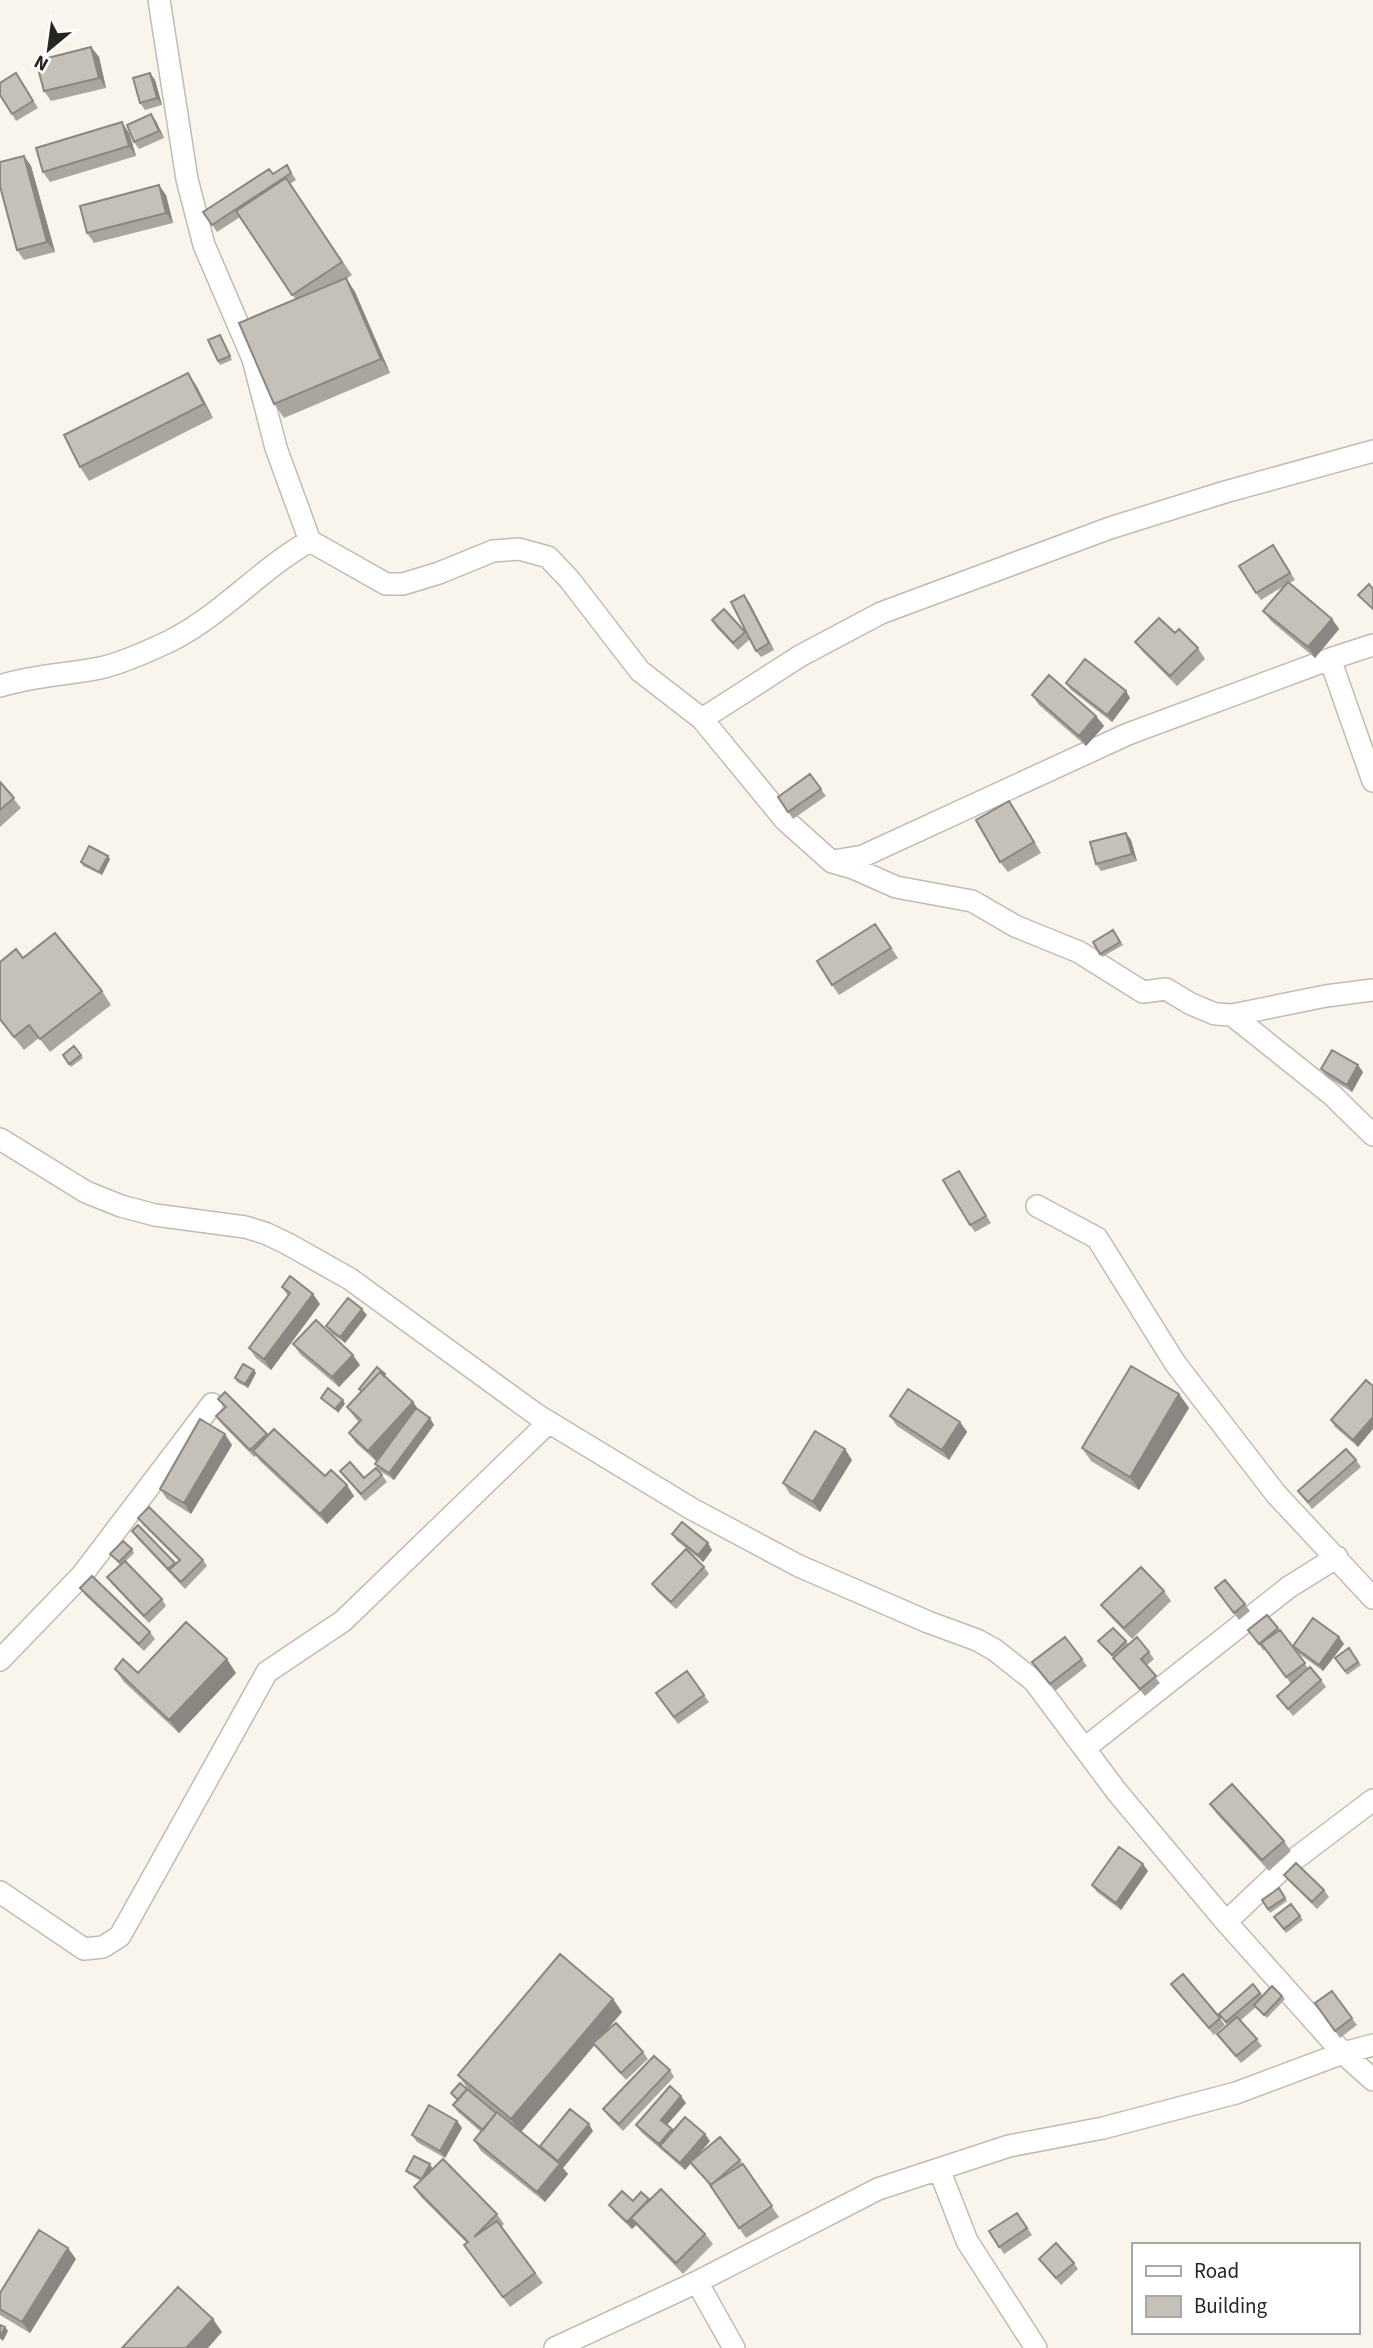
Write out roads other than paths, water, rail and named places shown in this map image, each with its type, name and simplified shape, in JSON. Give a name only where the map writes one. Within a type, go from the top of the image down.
[{"type":"street","points":[[159,0],[187,179],[204,245],[253,359],[276,448],[310,541],[386,584],[403,584],[439,573],[492,551],[519,549],[548,557],[569,579],[640,671],[702,719],[785,820],[832,862],[896,887],[972,901],[1015,926],[1079,952],[1143,992],[1166,989],[1207,1012],[1233,1015],[1326,996],[1373,990]]},
{"type":"street","points":[[702,719],[800,656],[881,613],[1110,528],[1225,492],[1373,451]]},
{"type":"street","points":[[0,687],[25,678],[102,667],[170,640],[227,604],[292,551],[310,541]]},
{"type":"street","points":[[832,862],[863,856],[1128,734],[1373,645]]},
{"type":"street","points":[[1330,659],[1373,781]]},
{"type":"street","points":[[1233,1015],[1331,1094],[1373,1135]]},
{"type":"street","points":[[0,1139],[86,1192],[121,1206],[155,1215],[245,1227],[288,1244],[350,1279],[550,1422],[691,1509],[761,1548],[995,1650],[1034,1681],[1117,1792],[1226,1922],[1343,2053],[1373,2080]]},
{"type":"street","points":[[1037,1206],[1097,1238],[1175,1363],[1276,1494],[1373,1598]]},
{"type":"street","points":[[0,1660],[82,1575],[212,1404]]},
{"type":"street","points":[[0,1892],[84,1949],[103,1947],[120,1936],[267,1672],[343,1621],[550,1422]]},
{"type":"street","points":[[1085,1748],[1289,1587],[1337,1558]]},
{"type":"street","points":[[1226,1922],[1283,1868],[1373,1800]]},
{"type":"street","points":[[555,2348],[697,2283],[878,2189],[1009,2146],[1102,2128],[1236,2093],[1343,2053],[1373,2045]]},
{"type":"street","points":[[939,2169],[967,2241],[1036,2348]]},
{"type":"street","points":[[697,2283],[734,2348]]}]
